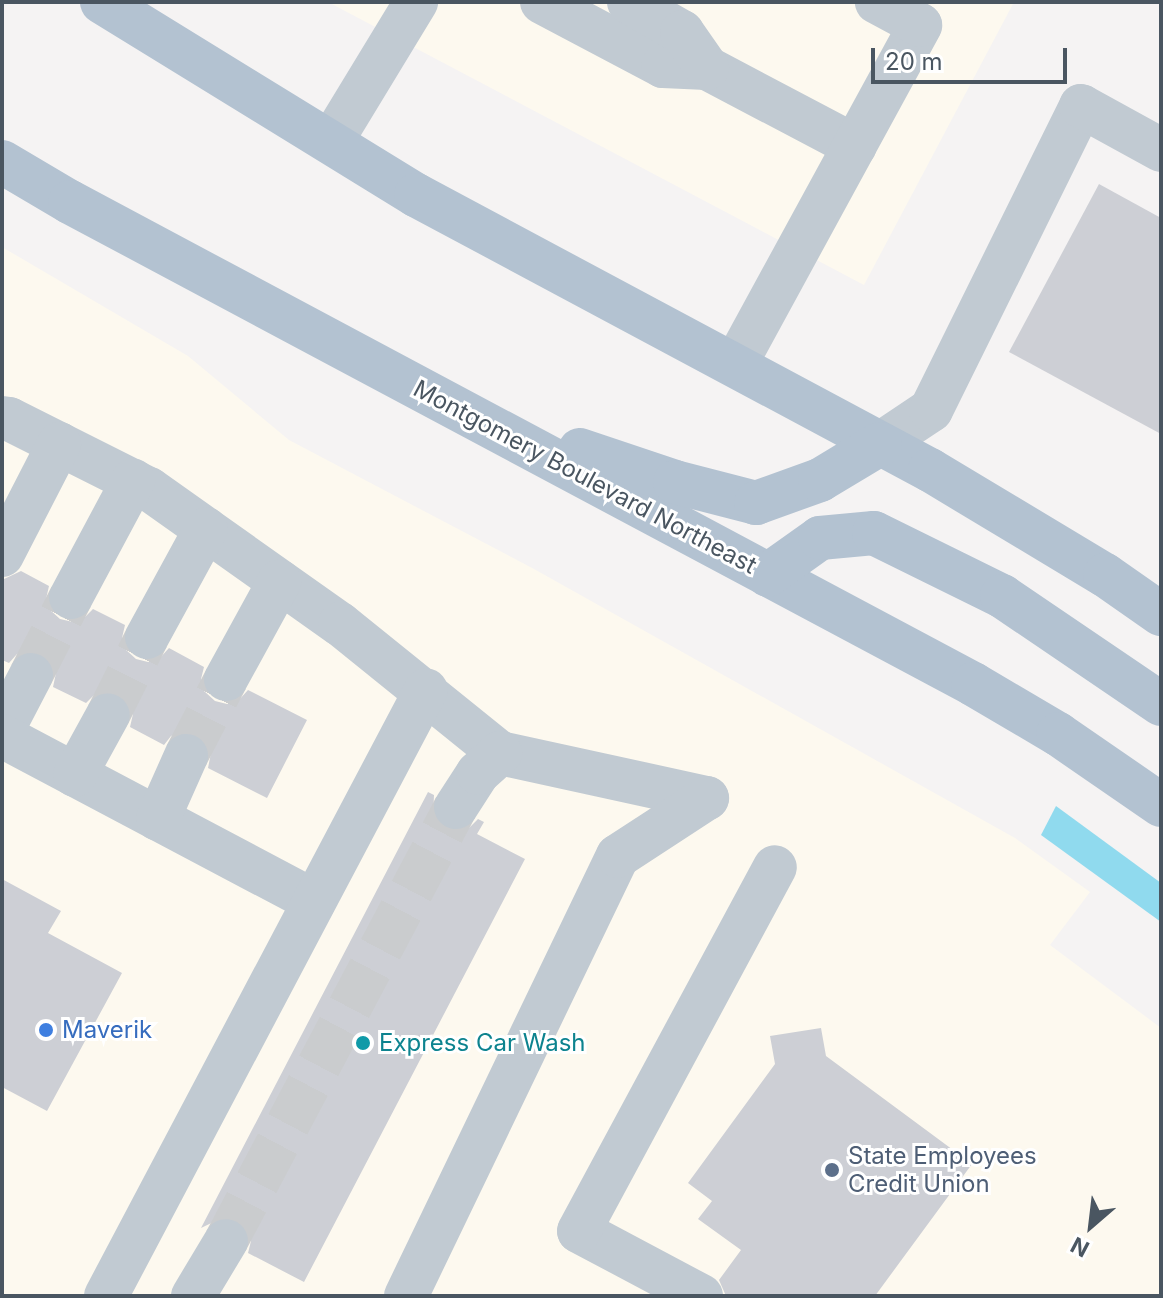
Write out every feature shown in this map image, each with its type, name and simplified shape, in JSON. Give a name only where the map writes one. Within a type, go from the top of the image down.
[{"type":"main road","points":[[102,2],[416,195],[880,444],[1105,575],[1161,614]]},
{"type":"main road","name":"Montgomery Boulevard Northeast","points":[[2,162],[70,202],[973,684],[1058,734],[1161,805]]},
{"type":"main road","points":[[504,433],[585,452],[675,482],[756,503],[820,480],[880,444]]},
{"type":"main road","points":[[768,575],[820,538],[874,533],[1002,596],[1161,704]]},
{"type":"lane","points":[[331,142],[416,2]]},
{"type":"lane","points":[[542,2],[663,66],[707,68],[855,146]]},
{"type":"lane","points":[[629,2],[682,32],[707,68]]},
{"type":"lane","points":[[735,365],[920,25],[877,2]]},
{"type":"lane","points":[[880,444],[931,410],[1081,106],[1161,150]]},
{"type":"lane","points":[[2,418],[133,481],[206,529],[426,690],[500,753],[707,798],[618,856],[406,1296]]},
{"type":"lane","points":[[2,555],[59,444]]},
{"type":"lane","points":[[71,597],[133,481]]},
{"type":"lane","points":[[147,637],[206,529]]},
{"type":"lane","points":[[226,679],[279,582]]},
{"type":"lane","points":[[31,675],[2,734],[314,901]]},
{"type":"lane","points":[[106,1296],[426,690]]},
{"type":"lane","points":[[75,775],[108,715]]},
{"type":"lane","points":[[456,807],[478,773],[500,753]]},
{"type":"lane","points":[[158,819],[186,756]]},
{"type":"lane","points":[[701,1296],[579,1231],[775,867]]},
{"type":"lane","points":[[193,1296],[226,1241]]},
{"type":"shaded area","points":[[328,2],[1014,2],[864,285]]},
{"type":"shaded area","points":[[2,247],[188,356],[289,440],[534,569],[1015,838],[1090,892],[1050,945],[1161,1028],[1161,1296],[2,1296]]},
{"type":"water","points":[[1056,806],[1161,883],[1161,922],[1041,835]]},
{"type":"building","points":[[1099,184],[1161,218],[1161,434],[1009,352]]},
{"type":"building","points":[[21,571],[49,586],[46,599],[49,609],[60,619],[73,622],[83,619],[93,609],[125,625],[122,638],[125,649],[136,659],[148,662],[159,659],[169,648],[204,667],[201,679],[204,691],[215,701],[227,704],[238,701],[248,690],[307,720],[267,798],[208,768],[211,753],[206,741],[197,734],[183,731],[171,736],[164,745],[130,727],[133,714],[130,703],[119,693],[107,690],[96,693],[86,703],[53,687],[56,673],[52,661],[43,653],[29,650],[17,654],[9,663],[2,660],[2,580]]},
{"type":"building","name":"Express Car Wash","points":[[428,792],[434,795],[433,818],[442,827],[454,832],[467,830],[478,819],[484,822],[477,834],[525,859],[304,1282],[248,1253],[251,1241],[248,1230],[238,1219],[226,1216],[201,1228]]},
{"type":"building","name":"Maverik","points":[[2,879],[61,911],[48,933],[122,973],[47,1111],[2,1087]]},
{"type":"building","name":"State Employees Credit Union","points":[[821,1028],[826,1056],[972,1164],[875,1296],[726,1296],[719,1280],[741,1250],[698,1219],[712,1201],[688,1183],[775,1064],[770,1036]]},
{"type":"tunnel","points":[[31,675],[71,597]]},
{"type":"tunnel","points":[[108,715],[147,637]]},
{"type":"tunnel","points":[[186,756],[226,679]]},
{"type":"tunnel","points":[[226,1241],[456,807]]},
{"type":"place","name":"Maverik","points":[[46,1030]]},
{"type":"place","name":"Express Car Wash","points":[[363,1043]]},
{"type":"place","name":"State Employees Credit Union","points":[[832,1170]]}]
